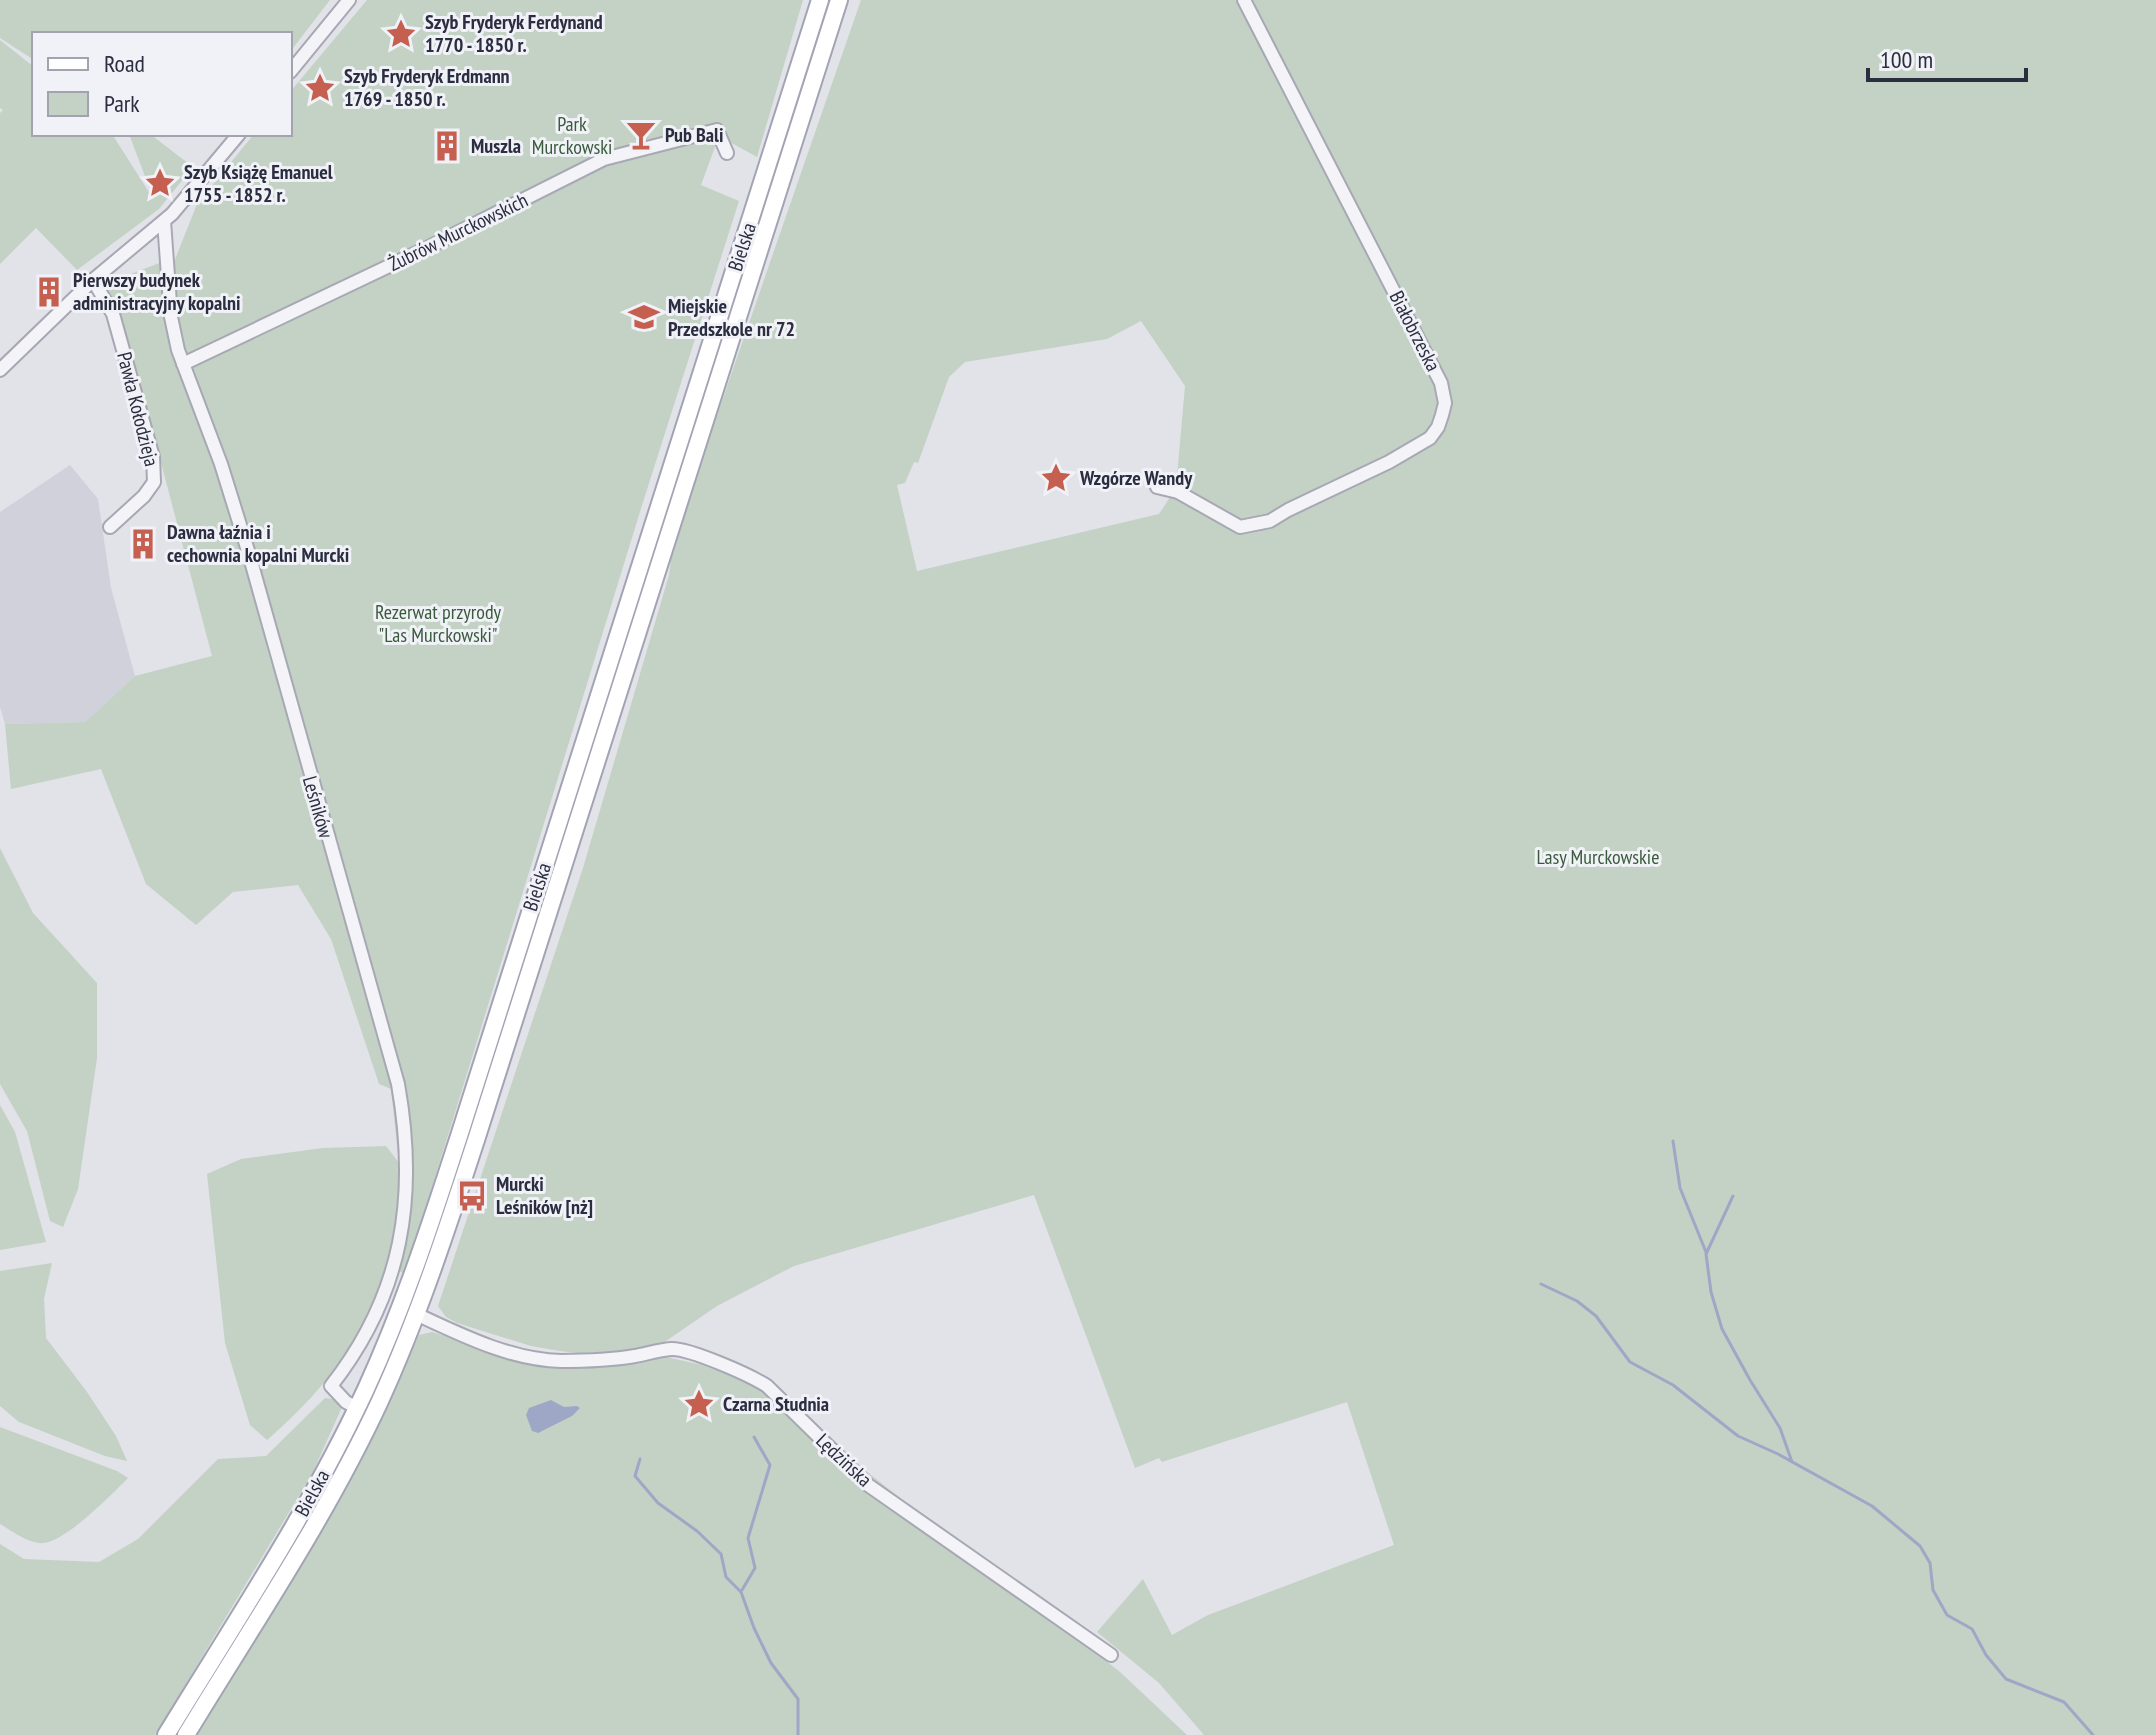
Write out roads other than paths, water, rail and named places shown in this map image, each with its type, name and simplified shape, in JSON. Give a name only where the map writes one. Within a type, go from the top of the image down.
[{"type":"main road","name":"Bielska","points":[[166,1735],[321,1478],[357,1408],[390,1333],[430,1227],[820,0]]},
{"type":"main road","name":"Bielska","points":[[186,1735],[337,1485],[378,1405],[416,1314],[476,1140],[839,0]]},
{"type":"street","points":[[292,70],[349,0]]},
{"type":"street","name":"Białobrzeska","points":[[1157,487],[1178,492],[1240,527],[1270,521],[1389,462],[1430,438],[1438,427],[1445,403],[1441,383],[1244,0]]},
{"type":"street","name":"Żubrów Murckowskich","points":[[183,364],[429,247],[604,159],[717,130],[727,153]]},
{"type":"street","points":[[0,370],[93,280],[164,221],[237,136]]},
{"type":"street","name":"Leśników","points":[[164,221],[171,317],[183,364],[221,464],[249,554],[398,1084],[403,1113],[408,1168],[401,1241],[382,1296],[357,1350],[331,1386],[346,1402],[357,1408]]},
{"type":"street","name":"Pawła Kołodzieja","points":[[93,280],[113,314],[153,457],[154,482],[144,496],[110,527]]},
{"type":"street","name":"Lędzińska","points":[[416,1314],[526,1357],[560,1361],[631,1357],[673,1349],[752,1376],[767,1386],[868,1485],[1111,1655]]},
{"type":"water","points":[[551,1400],[564,1407],[580,1408],[572,1416],[538,1433],[532,1431],[526,1415],[529,1408]]},
{"type":"waterway","points":[[1673,1141],[1680,1188],[1706,1252]]},
{"type":"waterway","points":[[1733,1196],[1706,1254],[1711,1292],[1722,1329],[1780,1428],[1792,1462]]},
{"type":"waterway","points":[[1541,1284],[1577,1301],[1596,1316],[1630,1362],[1673,1385],[1738,1436],[1778,1454],[1872,1506],[1920,1546],[1930,1563],[1933,1590],[1947,1615],[1972,1629],[1986,1655],[2006,1679],[2064,1702],[2093,1735]]},
{"type":"waterway","points":[[742,1590],[755,1568],[748,1538],[770,1465],[754,1437]]},
{"type":"waterway","points":[[640,1459],[635,1476],[658,1503],[697,1531],[721,1554],[726,1577],[741,1592],[771,1663],[798,1699],[798,1735]]},
{"type":"place","name":"Szyb Fryderyk Ferdynand 1770 - 1850 r.","points":[[401,34]]},
{"type":"place","name":"Szyb Fryderyk Erdmann 1769 - 1850 r.","points":[[320,88]]},
{"type":"place","name":"Pub Bali","points":[[641,135]]},
{"type":"place","name":"Muszla","points":[[447,146]]},
{"type":"place","name":"Szyb Książę Emanuel 1755 - 1852 r.","points":[[160,183]]},
{"type":"place","name":"Pierwszy budynek administracyjny kopalni","points":[[49,292]]},
{"type":"place","name":"Miejskie Przedszkole nr 72","points":[[644,317]]},
{"type":"place","name":"Wzgórze Wandy","points":[[1056,478]]},
{"type":"place","name":"Dawna łaźnia i cechownia kopalni Murcki","points":[[143,544]]},
{"type":"place","name":"Murcki Leśników [nż]","points":[[472,1196]]},
{"type":"place","name":"Czarna Studnia","points":[[699,1404]]},
{"type":"park label","name":"Park Murckowski","points":[[572,136]]},
{"type":"park label","name":"Rezerwat przyrody \"Las Murckowski\"","points":[[438,624]]},
{"type":"park label","name":"Lasy Murckowskie","points":[[1598,857]]}]
